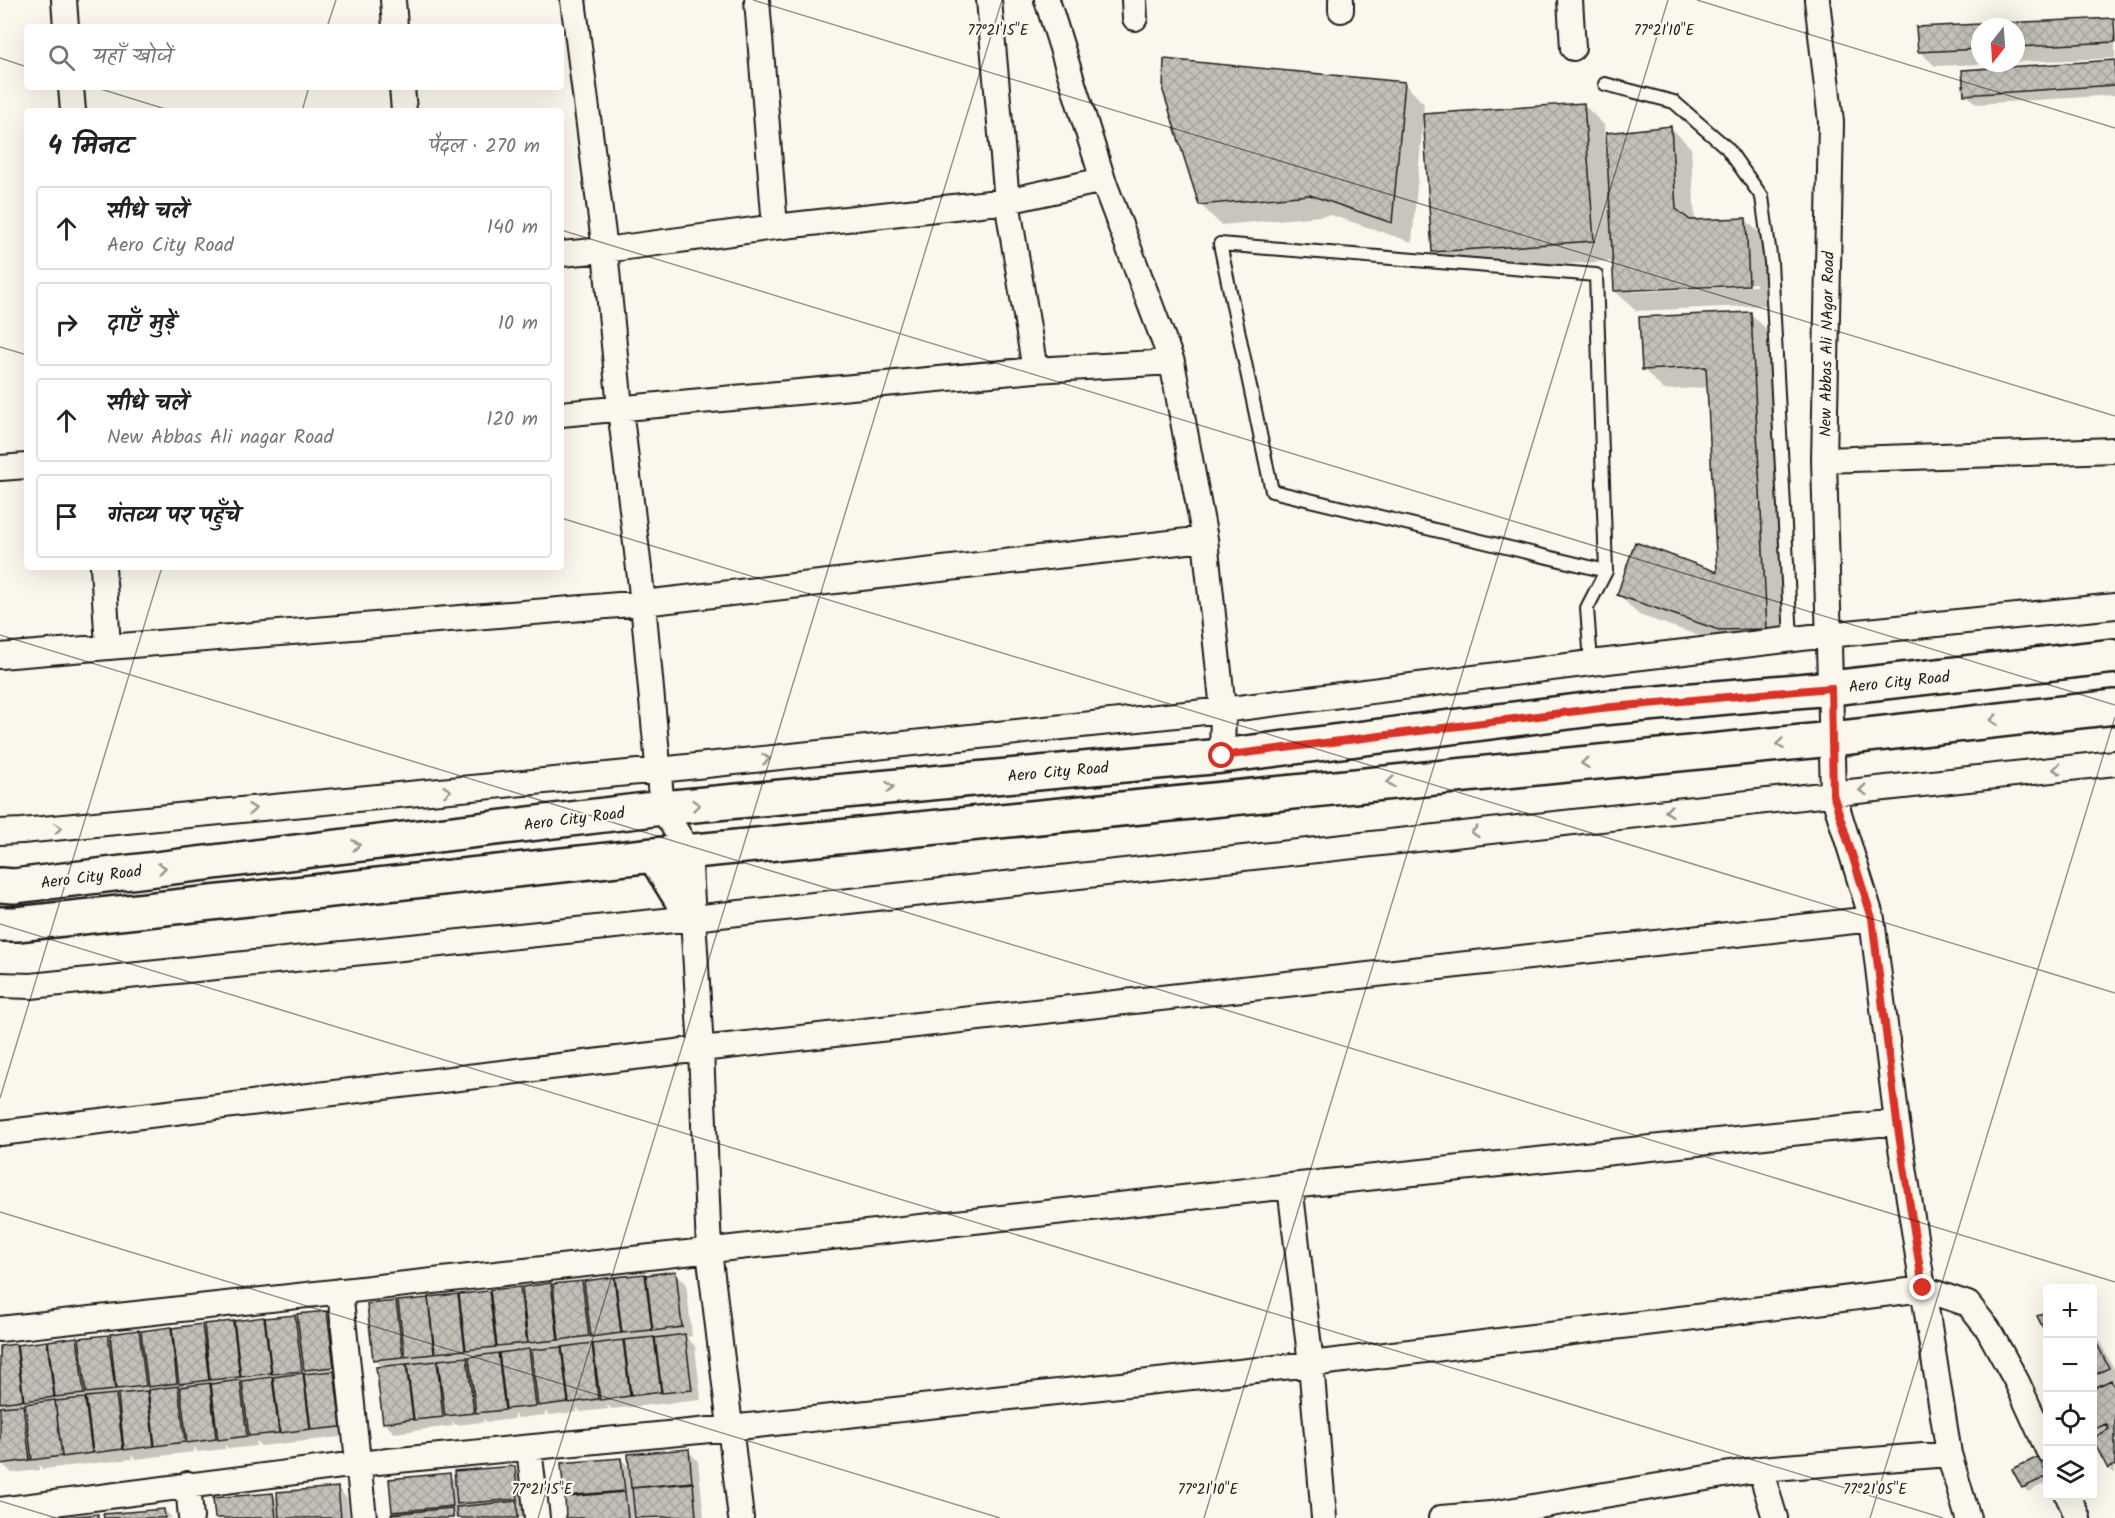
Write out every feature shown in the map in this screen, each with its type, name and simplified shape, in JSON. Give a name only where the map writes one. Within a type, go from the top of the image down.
[{"type":"street","points":[[64,0],[66,24]]},
{"type":"street","points":[[393,0],[395,24]]},
{"type":"street","points":[[573,0],[605,250],[620,408],[643,603],[662,808],[689,852],[701,1049],[709,1251],[741,1518]]},
{"type":"street","points":[[757,0],[775,227]]},
{"type":"street","points":[[989,0],[1008,201],[1035,370]]},
{"type":"street","points":[[1047,0],[1103,180],[1172,362],[1205,539],[1223,710],[1222,756]]},
{"type":"street","points":[[1570,0],[1573,48]]},
{"type":"street","name":"New Abbas Ali NAgar Road","points":[[1817,0],[1831,122],[1824,460],[1832,739]]},
{"type":"street","points":[[71,90],[73,108]]},
{"type":"street","points":[[402,90],[404,108]]},
{"type":"street","points":[[564,254],[1008,201],[1103,180]]},
{"type":"street","points":[[564,414],[1035,370],[1172,362]]},
{"type":"street","points":[[1824,460],[2115,450]]},
{"type":"street","points":[[0,468],[24,466]]},
{"type":"street","points":[[0,656],[643,603],[1205,539]]},
{"type":"street","points":[[103,570],[108,647]]},
{"type":"street","points":[[0,832],[659,771],[1223,710],[1791,639],[2115,606]]},
{"type":"street","name":"Aero City Road","points":[[0,885],[26,884],[662,808],[1222,756],[1601,708],[1831,688],[2115,656]]},
{"type":"street","points":[[0,924],[29,923],[654,855],[1832,739],[2115,707]]},
{"type":"street","points":[[1832,739],[1833,794],[1872,918],[1897,1122],[1949,1454],[1968,1518]]},
{"type":"street","points":[[0,985],[31,986],[693,918],[2115,763]]},
{"type":"street","points":[[654,855],[693,918]]},
{"type":"street","points":[[0,1133],[701,1049],[1872,918]]},
{"type":"street","points":[[0,1329],[1290,1186],[1897,1122]]},
{"type":"street","points":[[1290,1186],[1311,1364],[1324,1518]]},
{"type":"street","points":[[0,1510],[357,1464],[730,1428],[1311,1364],[1923,1288],[1968,1304],[1988,1329],[2017,1382],[2046,1446]]},
{"type":"street","points":[[340,1291],[364,1518]]},
{"type":"street","points":[[529,1448],[537,1518]]},
{"type":"street","points":[[1441,1518],[1491,1516],[1760,1468],[1949,1454]]},
{"type":"street","points":[[1760,1468],[1775,1518]]},
{"type":"street","points":[[188,1484],[191,1518]]},
{"type":"street","points":[[2070,1500],[2078,1518]]},
{"type":"lane","points":[[1605,84],[1674,102],[1727,148],[1762,197],[1771,262],[1791,639]]},
{"type":"lane","points":[[1591,663],[1587,608],[1606,571],[1596,275],[1220,244],[1272,491],[1606,571]]},
{"type":"building","points":[[2114,18],[2115,42],[2025,47],[2025,22]]},
{"type":"building","points":[[1971,24],[1971,49],[1918,52],[1916,27]]},
{"type":"building","points":[[1164,59],[1405,82],[1392,223],[1310,195],[1199,205],[1163,91]]},
{"type":"building","points":[[2115,60],[2115,85],[1964,95],[1962,70],[2025,72],[2025,66]]},
{"type":"building","points":[[1584,103],[1594,241],[1432,252],[1423,114]]},
{"type":"building","points":[[1671,126],[1676,209],[1690,220],[1746,218],[1749,285],[1614,291],[1606,133]]},
{"type":"building","points":[[1751,312],[1767,629],[1719,630],[1617,595],[1635,542],[1717,572],[1706,367],[1642,370],[1639,317]]},
{"type":"building","points":[[676,1271],[682,1327],[653,1331],[646,1275]]},
{"type":"building","points":[[645,1274],[652,1330],[622,1333],[615,1277]]},
{"type":"building","points":[[614,1277],[621,1333],[591,1337],[584,1281]]},
{"type":"building","points":[[582,1281],[589,1336],[559,1340],[553,1284]]},
{"type":"building","points":[[551,1283],[558,1340],[528,1343],[522,1287]]},
{"type":"building","points":[[520,1287],[527,1343],[497,1346],[490,1290]]},
{"type":"building","points":[[489,1291],[496,1347],[466,1350],[459,1294]]},
{"type":"building","points":[[458,1294],[465,1350],[435,1353],[428,1297]]},
{"type":"building","points":[[428,1298],[434,1354],[405,1357],[398,1301]]},
{"type":"building","points":[[396,1301],[403,1357],[373,1360],[367,1304]]},
{"type":"building","points":[[327,1311],[334,1367],[304,1370],[297,1314]]},
{"type":"building","points":[[2043,1313],[2043,1328],[2037,1316]]},
{"type":"building","points":[[295,1315],[302,1371],[272,1374],[265,1318]]},
{"type":"building","points":[[264,1317],[271,1373],[241,1377],[234,1321]]},
{"type":"building","points":[[233,1321],[240,1377],[210,1380],[204,1324]]},
{"type":"building","points":[[202,1324],[209,1380],[179,1384],[172,1328]]},
{"type":"building","points":[[171,1327],[177,1383],[148,1387],[141,1331]]},
{"type":"building","points":[[139,1330],[146,1386],[116,1389],[110,1334]]},
{"type":"building","points":[[685,1334],[692,1390],[662,1393],[655,1338]]},
{"type":"building","points":[[108,1335],[115,1390],[86,1393],[79,1338]]},
{"type":"building","points":[[77,1337],[84,1394],[55,1397],[48,1341]]},
{"type":"building","points":[[654,1337],[661,1392],[631,1396],[624,1340]]},
{"type":"building","points":[[623,1340],[630,1396],[600,1400],[593,1344]]},
{"type":"building","points":[[47,1341],[54,1397],[24,1401],[17,1345]]},
{"type":"building","points":[[592,1343],[598,1399],[569,1403],[562,1347]]},
{"type":"building","points":[[16,1344],[23,1400],[0,1403],[0,1346]]},
{"type":"building","points":[[2097,1344],[2109,1368],[2097,1374]]},
{"type":"building","points":[[561,1347],[568,1402],[538,1406],[531,1350]]},
{"type":"building","points":[[529,1349],[536,1406],[506,1409],[499,1353]]},
{"type":"building","points":[[498,1353],[505,1410],[476,1413],[469,1357]]},
{"type":"building","points":[[467,1357],[474,1413],[445,1416],[438,1360]]},
{"type":"building","points":[[437,1361],[443,1417],[414,1420],[407,1364]]},
{"type":"building","points":[[406,1364],[413,1419],[383,1423],[376,1367]]},
{"type":"building","points":[[334,1371],[341,1427],[311,1430],[304,1374]]},
{"type":"building","points":[[303,1373],[310,1429],[280,1433],[273,1377]]},
{"type":"building","points":[[272,1377],[279,1433],[249,1436],[242,1381]]},
{"type":"building","points":[[240,1380],[247,1436],[218,1440],[211,1384]]},
{"type":"building","points":[[2111,1380],[2115,1388],[2115,1465],[2108,1469],[2097,1448],[2097,1436],[2109,1429],[2106,1424],[2097,1428],[2097,1387]]},
{"type":"building","points":[[210,1383],[216,1439],[187,1443],[180,1387]]},
{"type":"building","points":[[178,1386],[185,1442],[155,1446],[148,1390]]},
{"type":"building","points":[[147,1391],[154,1446],[124,1450],[118,1394]]},
{"type":"building","points":[[116,1394],[123,1449],[93,1453],[86,1397]]},
{"type":"building","points":[[85,1398],[92,1453],[62,1457],[55,1401]]},
{"type":"building","points":[[55,1400],[62,1456],[32,1460],[25,1404]]},
{"type":"building","points":[[23,1405],[30,1460],[0,1464],[0,1407]]},
{"type":"building","points":[[689,1449],[692,1482],[631,1488],[628,1454]]},
{"type":"building","points":[[2038,1457],[2043,1466],[2043,1478],[2022,1488],[2012,1469]]},
{"type":"building","points":[[621,1458],[625,1491],[564,1496],[561,1463]]},
{"type":"building","points":[[515,1466],[518,1499],[457,1504],[454,1471]]},
{"type":"building","points":[[450,1473],[453,1506],[392,1512],[389,1479]]},
{"type":"building","points":[[693,1483],[696,1516],[635,1518],[632,1488]]},
{"type":"building","points":[[338,1487],[341,1518],[279,1518],[277,1492]]},
{"type":"building","points":[[625,1492],[628,1518],[566,1518],[565,1497]]},
{"type":"building","points":[[273,1493],[276,1518],[215,1518],[213,1498]]},
{"type":"building","points":[[517,1501],[518,1518],[457,1518],[456,1507]]},
{"type":"building","points":[[452,1508],[453,1518],[392,1518],[391,1514]]},
{"type":"building","points":[[164,1509],[165,1518],[104,1518],[103,1514]]},
{"type":"building","points":[[98,1514],[98,1518],[55,1518]]},
{"type":"route","points":[[1222,756],[1601,708],[1831,688],[1833,794],[1872,918],[1897,1122],[1923,1288]]}]
